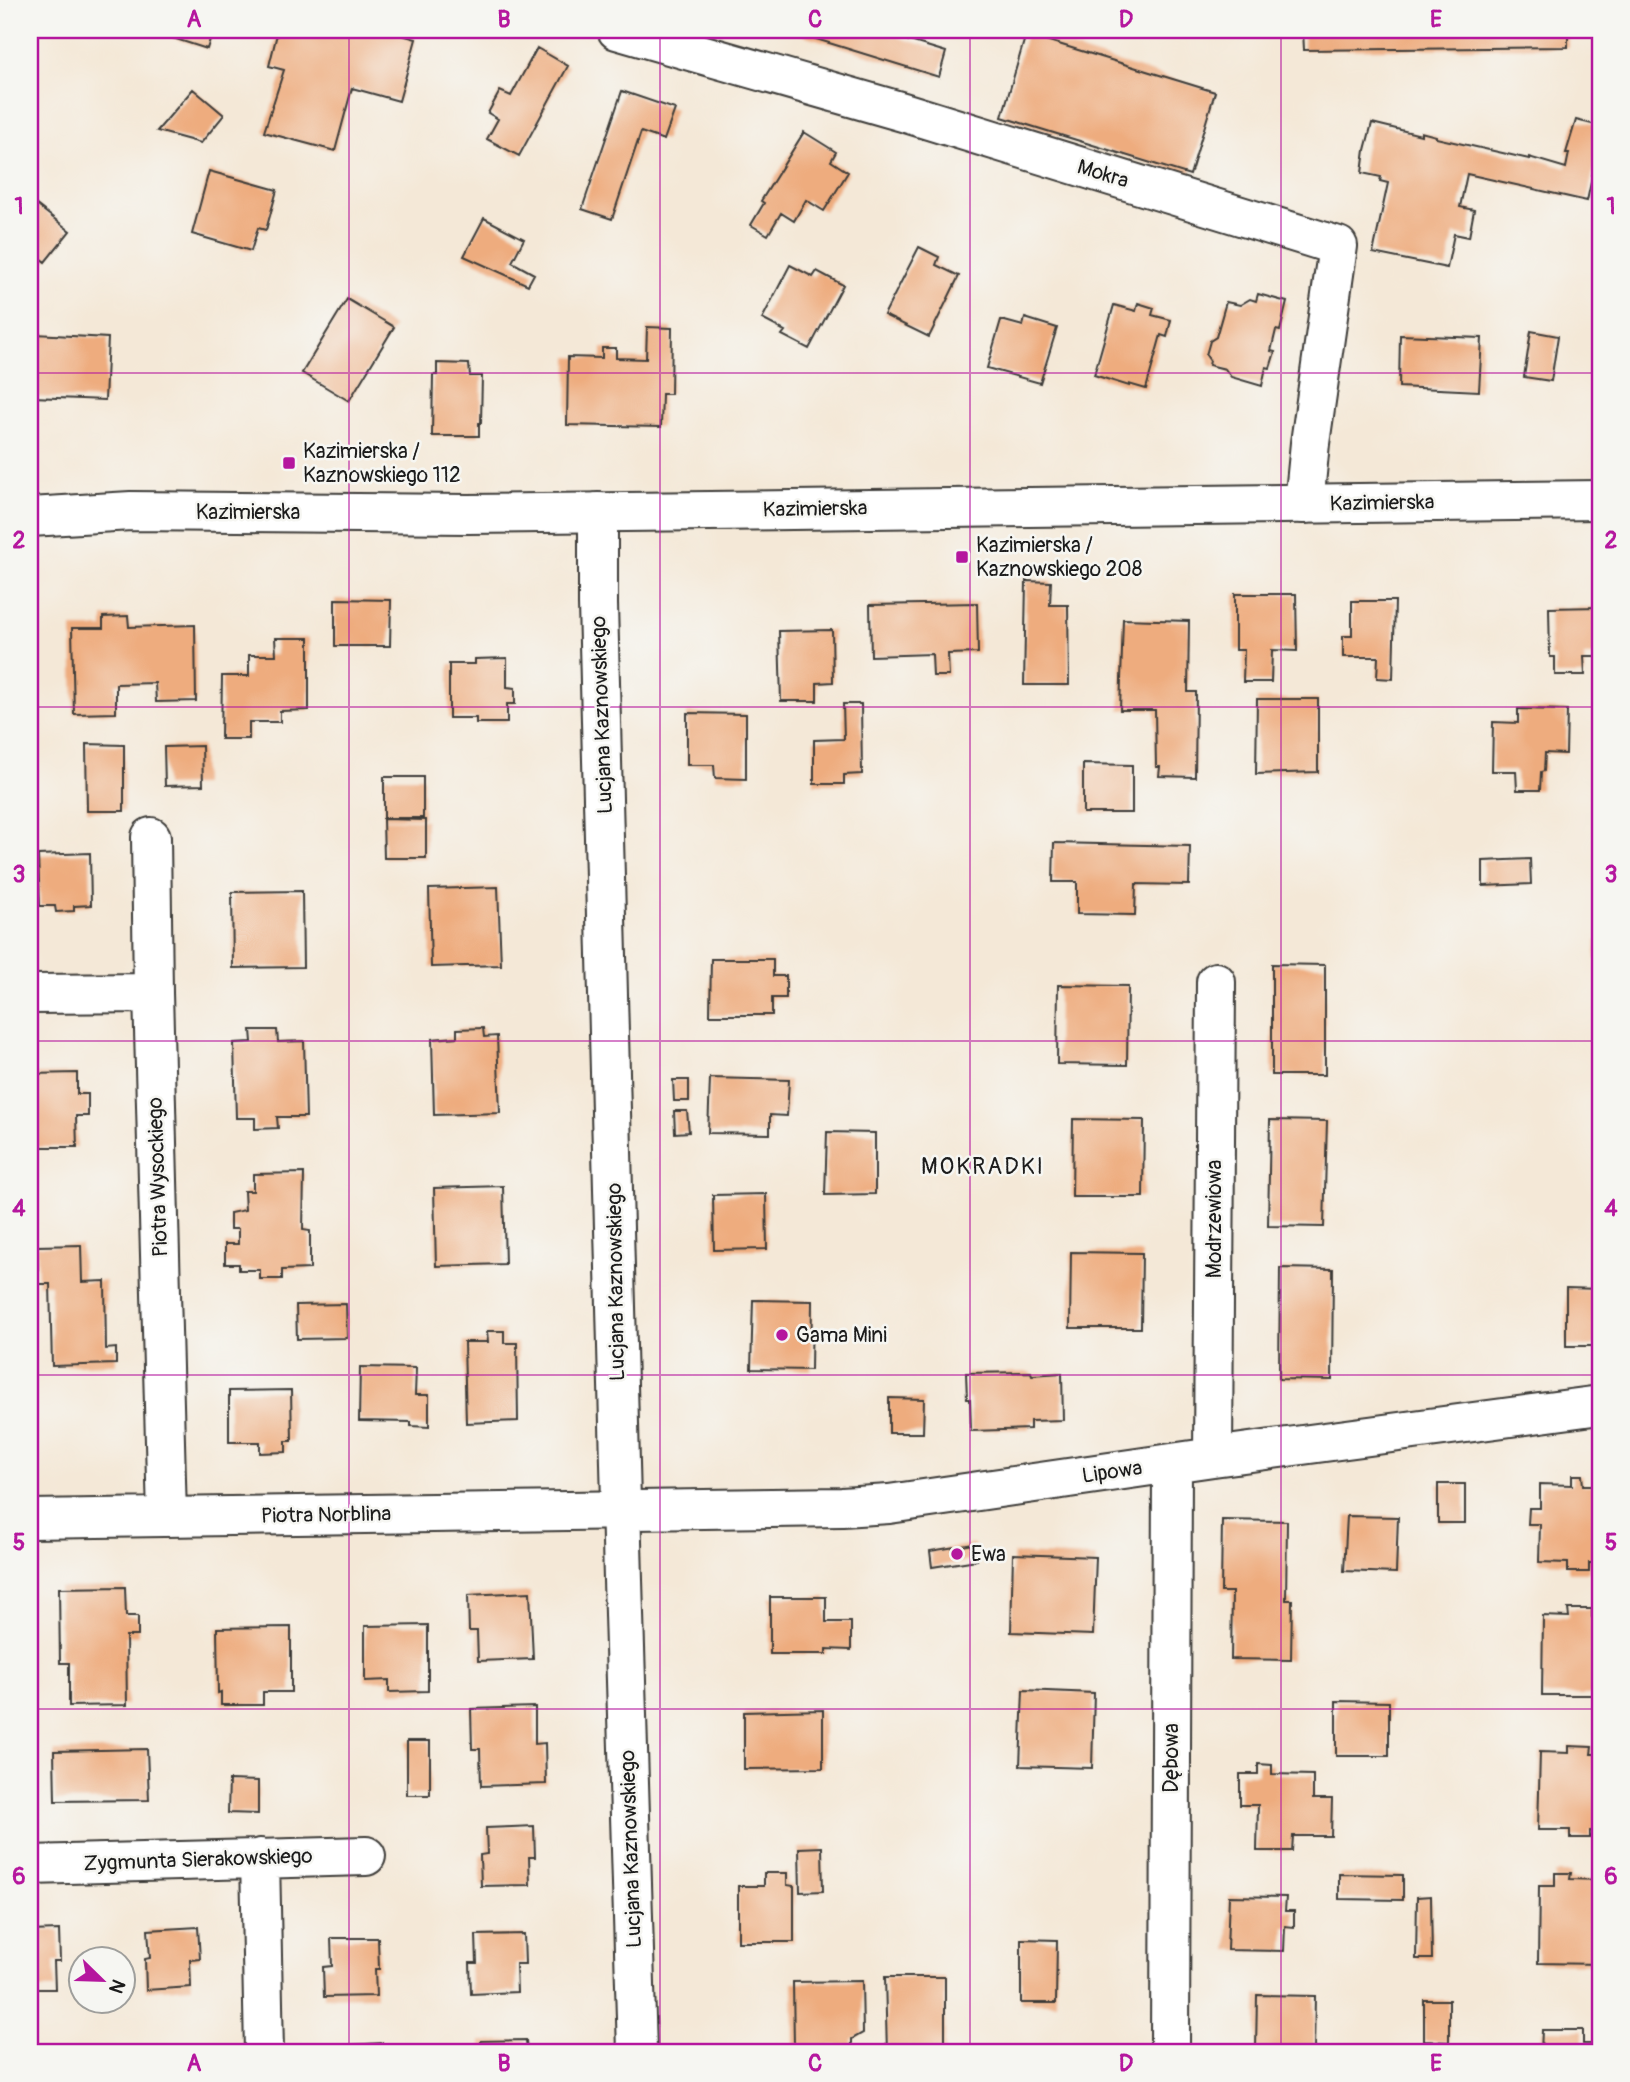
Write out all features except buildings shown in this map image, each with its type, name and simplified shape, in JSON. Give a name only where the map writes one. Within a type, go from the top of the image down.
[{"type":"street","name":"Mokra","points":[[617,30],[903,112],[1338,246],[1304,504]]},
{"type":"street","name":"Kazimierska","points":[[30,517],[131,511],[468,514],[1600,500]]},
{"type":"street","name":"Lucjana Kaznowskiego","points":[[598,512],[598,604],[637,2052]]},
{"type":"street","name":"Piotra Wysockiego","points":[[151,836],[167,1517]]},
{"type":"street","name":"Modrzewiowa","points":[[1213,1457],[1216,982]]},
{"type":"street","points":[[30,994],[153,993]]},
{"type":"street","name":"Lipowa","points":[[622,1510],[889,1504],[1600,1405]]},
{"type":"street","name":"Dębowa","points":[[1170,2052],[1172,1464]]},
{"type":"street","name":"Piotra Norblina","points":[[30,1519],[622,1510]]},
{"type":"street","name":"Zygmunta Sierakowskiego","points":[[30,1865],[366,1856]]},
{"type":"street","points":[[260,1858],[264,2052]]},
{"type":"place","name":"Kazimierska / Kaznowskiego 112","points":[[289,463]]},
{"type":"place","name":"Kazimierska / Kaznowskiego 208","points":[[962,557]]},
{"type":"place","name":"Gama Mini","points":[[782,1335]]},
{"type":"place","name":"Ewa","points":[[957,1554]]},
{"type":"district","name":"MOKRADKI","points":[[983,1166]]}]
